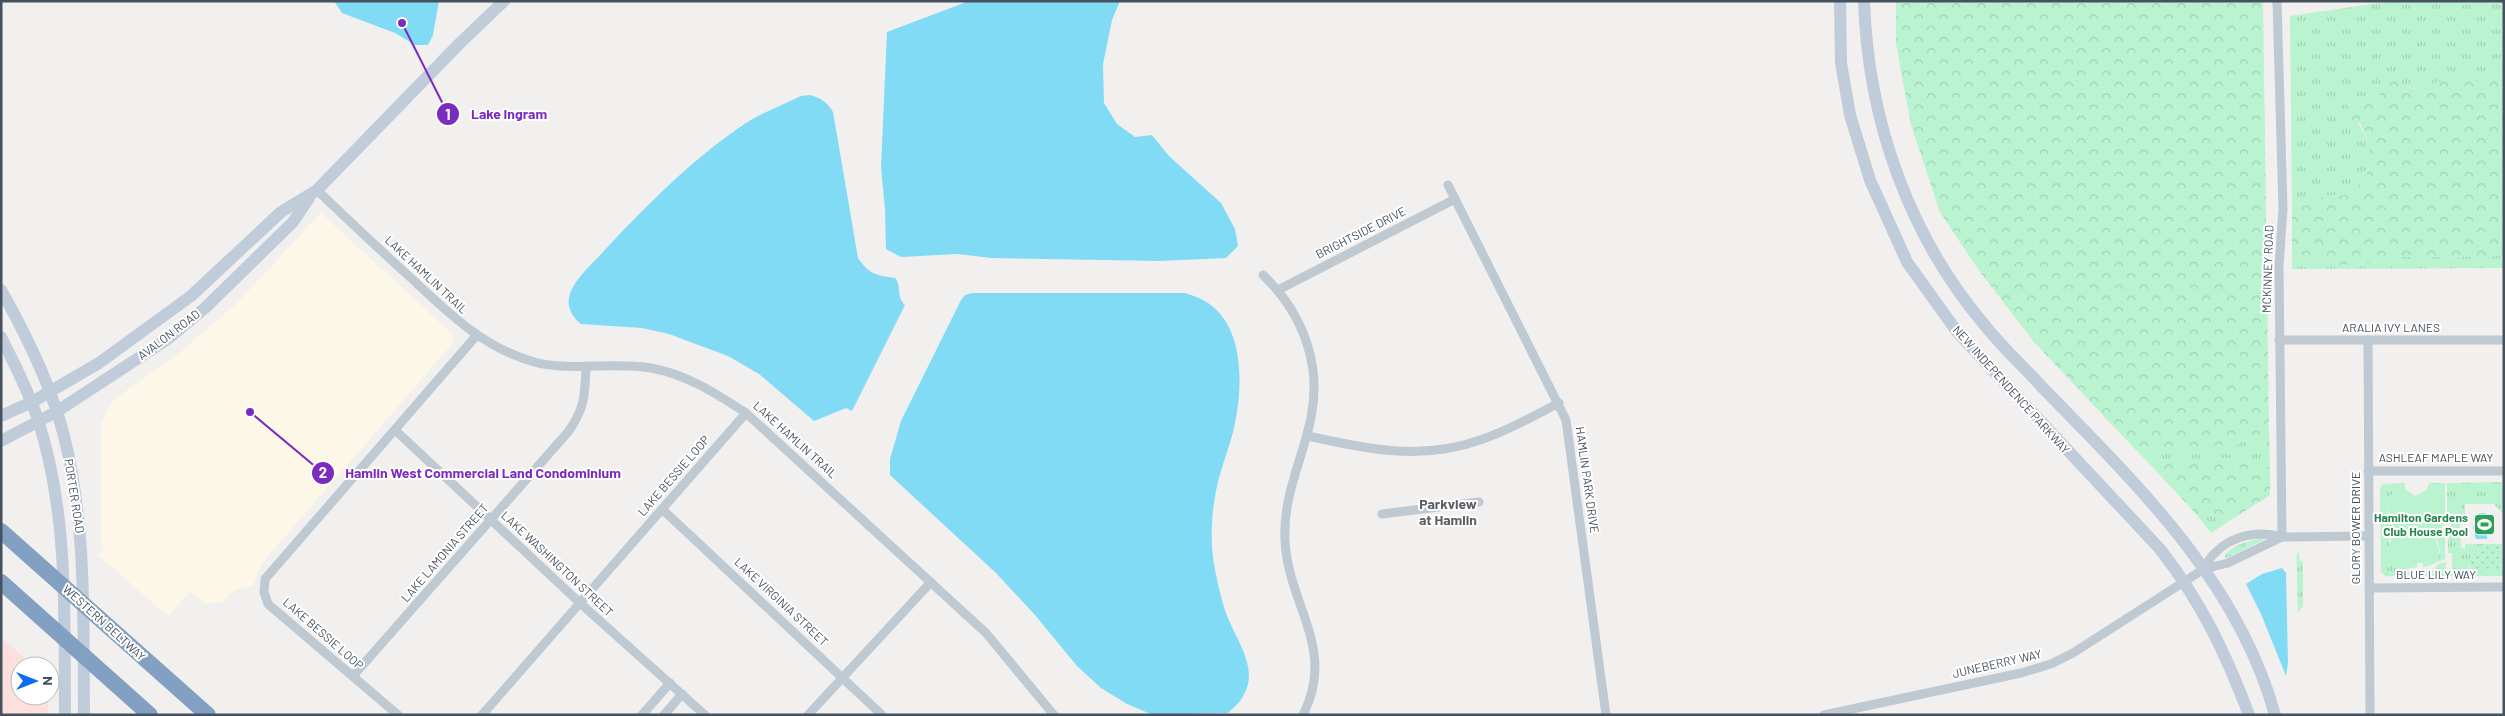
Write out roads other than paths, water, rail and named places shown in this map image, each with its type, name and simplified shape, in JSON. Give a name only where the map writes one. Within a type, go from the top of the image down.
[{"type":"highway","name":"WESTERN BELTWAY","points":[[1,531],[208,715]]},
{"type":"highway","points":[[1,582],[150,715]]},
{"type":"main road","name":"AVALON ROAD","points":[[1,442],[56,412],[169,338],[193,318],[293,222],[313,193],[458,44],[504,1]]},
{"type":"main road","name":"NEW INDEPENDENCE PARKWAY","points":[[1840,1],[1841,63],[1850,115],[1870,180],[1907,262],[1958,334],[2160,550],[2185,582],[2227,657],[2249,715]]},
{"type":"main road","name":"NEW INDEPENDENCE PARKWAY","points":[[1864,1],[1867,52],[1873,93],[1893,163],[1919,229],[1955,288],[1987,329],[2133,480],[2173,526],[2233,612],[2266,685],[2275,715]]},
{"type":"main road","name":"AVALON ROAD","points":[[1,416],[32,402],[99,363],[191,296],[281,212],[313,193]]},
{"type":"main road","name":"PORTER ROAD","points":[[1,290],[20,324],[49,392],[72,476],[81,541],[84,715]]},
{"type":"main road","name":"PORTER ROAD","points":[[1,337],[32,402],[39,422],[50,463],[59,514],[63,595],[65,715]]},
{"type":"street","name":"MCKINNEY ROAD","points":[[2277,1],[2283,209],[2279,266],[2282,537]]},
{"type":"street","name":"HAMLIN PARK DRIVE","points":[[1448,185],[1566,420],[1606,715]]},
{"type":"street","name":"LAKE HAMLIN TRAIL","points":[[313,193],[463,326],[503,351],[536,362],[565,367],[651,368],[705,387],[746,413],[986,634],[1054,715]]},
{"type":"street","name":"BRIGHTSIDE DRIVE","points":[[1278,290],[1456,200]]},
{"type":"street","points":[[1263,275],[1278,290],[1300,327],[1312,364],[1314,395],[1308,436],[1290,486],[1285,532],[1290,576],[1309,627],[1315,653],[1314,684],[1303,715]]},
{"type":"street","name":"LAKE BESSIE LOOP","points":[[398,715],[268,604],[264,592],[265,579],[477,335]]},
{"type":"street","name":"ARALIA IVY LANES","points":[[2279,340],[2504,340]]},
{"type":"street","name":"GLORY BOWER DRIVE","points":[[2368,340],[2370,715]]},
{"type":"street","name":"LAKE LAMONIA STREET","points":[[353,676],[579,417],[585,394],[586,366]]},
{"type":"street","points":[[1308,436],[1378,451],[1412,452],[1439,450],[1482,440],[1559,403]]},
{"type":"street","name":"LAKE BESSIE LOOP","points":[[482,715],[746,413]]},
{"type":"street","name":"LAKE WASHINGTON STREET","points":[[395,430],[580,603],[705,715]]},
{"type":"street","name":"ASHLEAF MAPLE WAY","points":[[2368,470],[2504,471]]},
{"type":"street","points":[[1382,514],[1479,502]]},
{"type":"street","name":"LAKE VIRGINIA STREET","points":[[662,508],[844,677],[882,715]]},
{"type":"street","points":[[2204,569],[2215,553],[2243,537],[2269,533],[2282,537],[2369,536]]},
{"type":"street","points":[[2204,569],[2228,563],[2282,537]]},
{"type":"street","name":"JUNEBERRY WAY","points":[[1824,715],[2021,673],[2051,664],[2074,653],[2204,569]]},
{"type":"street","points":[[808,715],[931,582]]},
{"type":"street","name":"BLUE LILY WAY","points":[[2369,588],[2504,588]]},
{"type":"street","points":[[642,715],[670,684]]},
{"type":"street","points":[[664,715],[682,694]]},
{"type":"water","points":[[334,1],[439,1],[433,35],[428,45],[415,45],[395,33],[342,13]]},
{"type":"water","points":[[969,1],[1120,1],[1112,20],[1103,64],[1104,103],[1117,124],[1135,137],[1152,135],[1169,156],[1221,203],[1235,229],[1238,246],[1226,258],[1160,261],[991,258],[958,254],[901,257],[886,249],[881,167],[887,32]]},
{"type":"water","points":[[810,95],[823,101],[833,112],[858,258],[870,271],[895,278],[902,302],[905,305],[852,411],[846,408],[814,421],[759,374],[728,356],[669,334],[642,328],[581,324],[574,317],[569,305],[569,296],[585,271],[653,200],[707,151],[753,119],[801,96]]},
{"type":"water","points":[[972,293],[1185,293],[1203,300],[1217,310],[1227,324],[1234,340],[1238,358],[1239,394],[1234,428],[1214,501],[1212,551],[1228,619],[1243,651],[1249,678],[1242,699],[1228,713],[1153,715],[1127,704],[1101,688],[1077,666],[1035,615],[996,573],[890,475],[890,459],[901,421],[961,300],[965,295]]},
{"type":"water","name":"Hamilton Gardens Club House Pool","points":[[2479,513],[2485,513],[2494,524],[2493,535],[2487,535],[2487,539],[2476,539],[2473,527]]},
{"type":"water","points":[[2282,568],[2286,573],[2288,663],[2286,676],[2261,614],[2246,584],[2262,574]]},
{"type":"place","name":"Lake Ingram","points":[[402,23]]},
{"type":"place","name":"Hamlin West Commercial Land Condominium","points":[[250,412]]},
{"type":"place","name":"Hamilton Gardens Club House Pool","points":[[2484,525]]},
{"type":"district","name":"Parkview at Hamlin","points":[[1448,512]]}]
